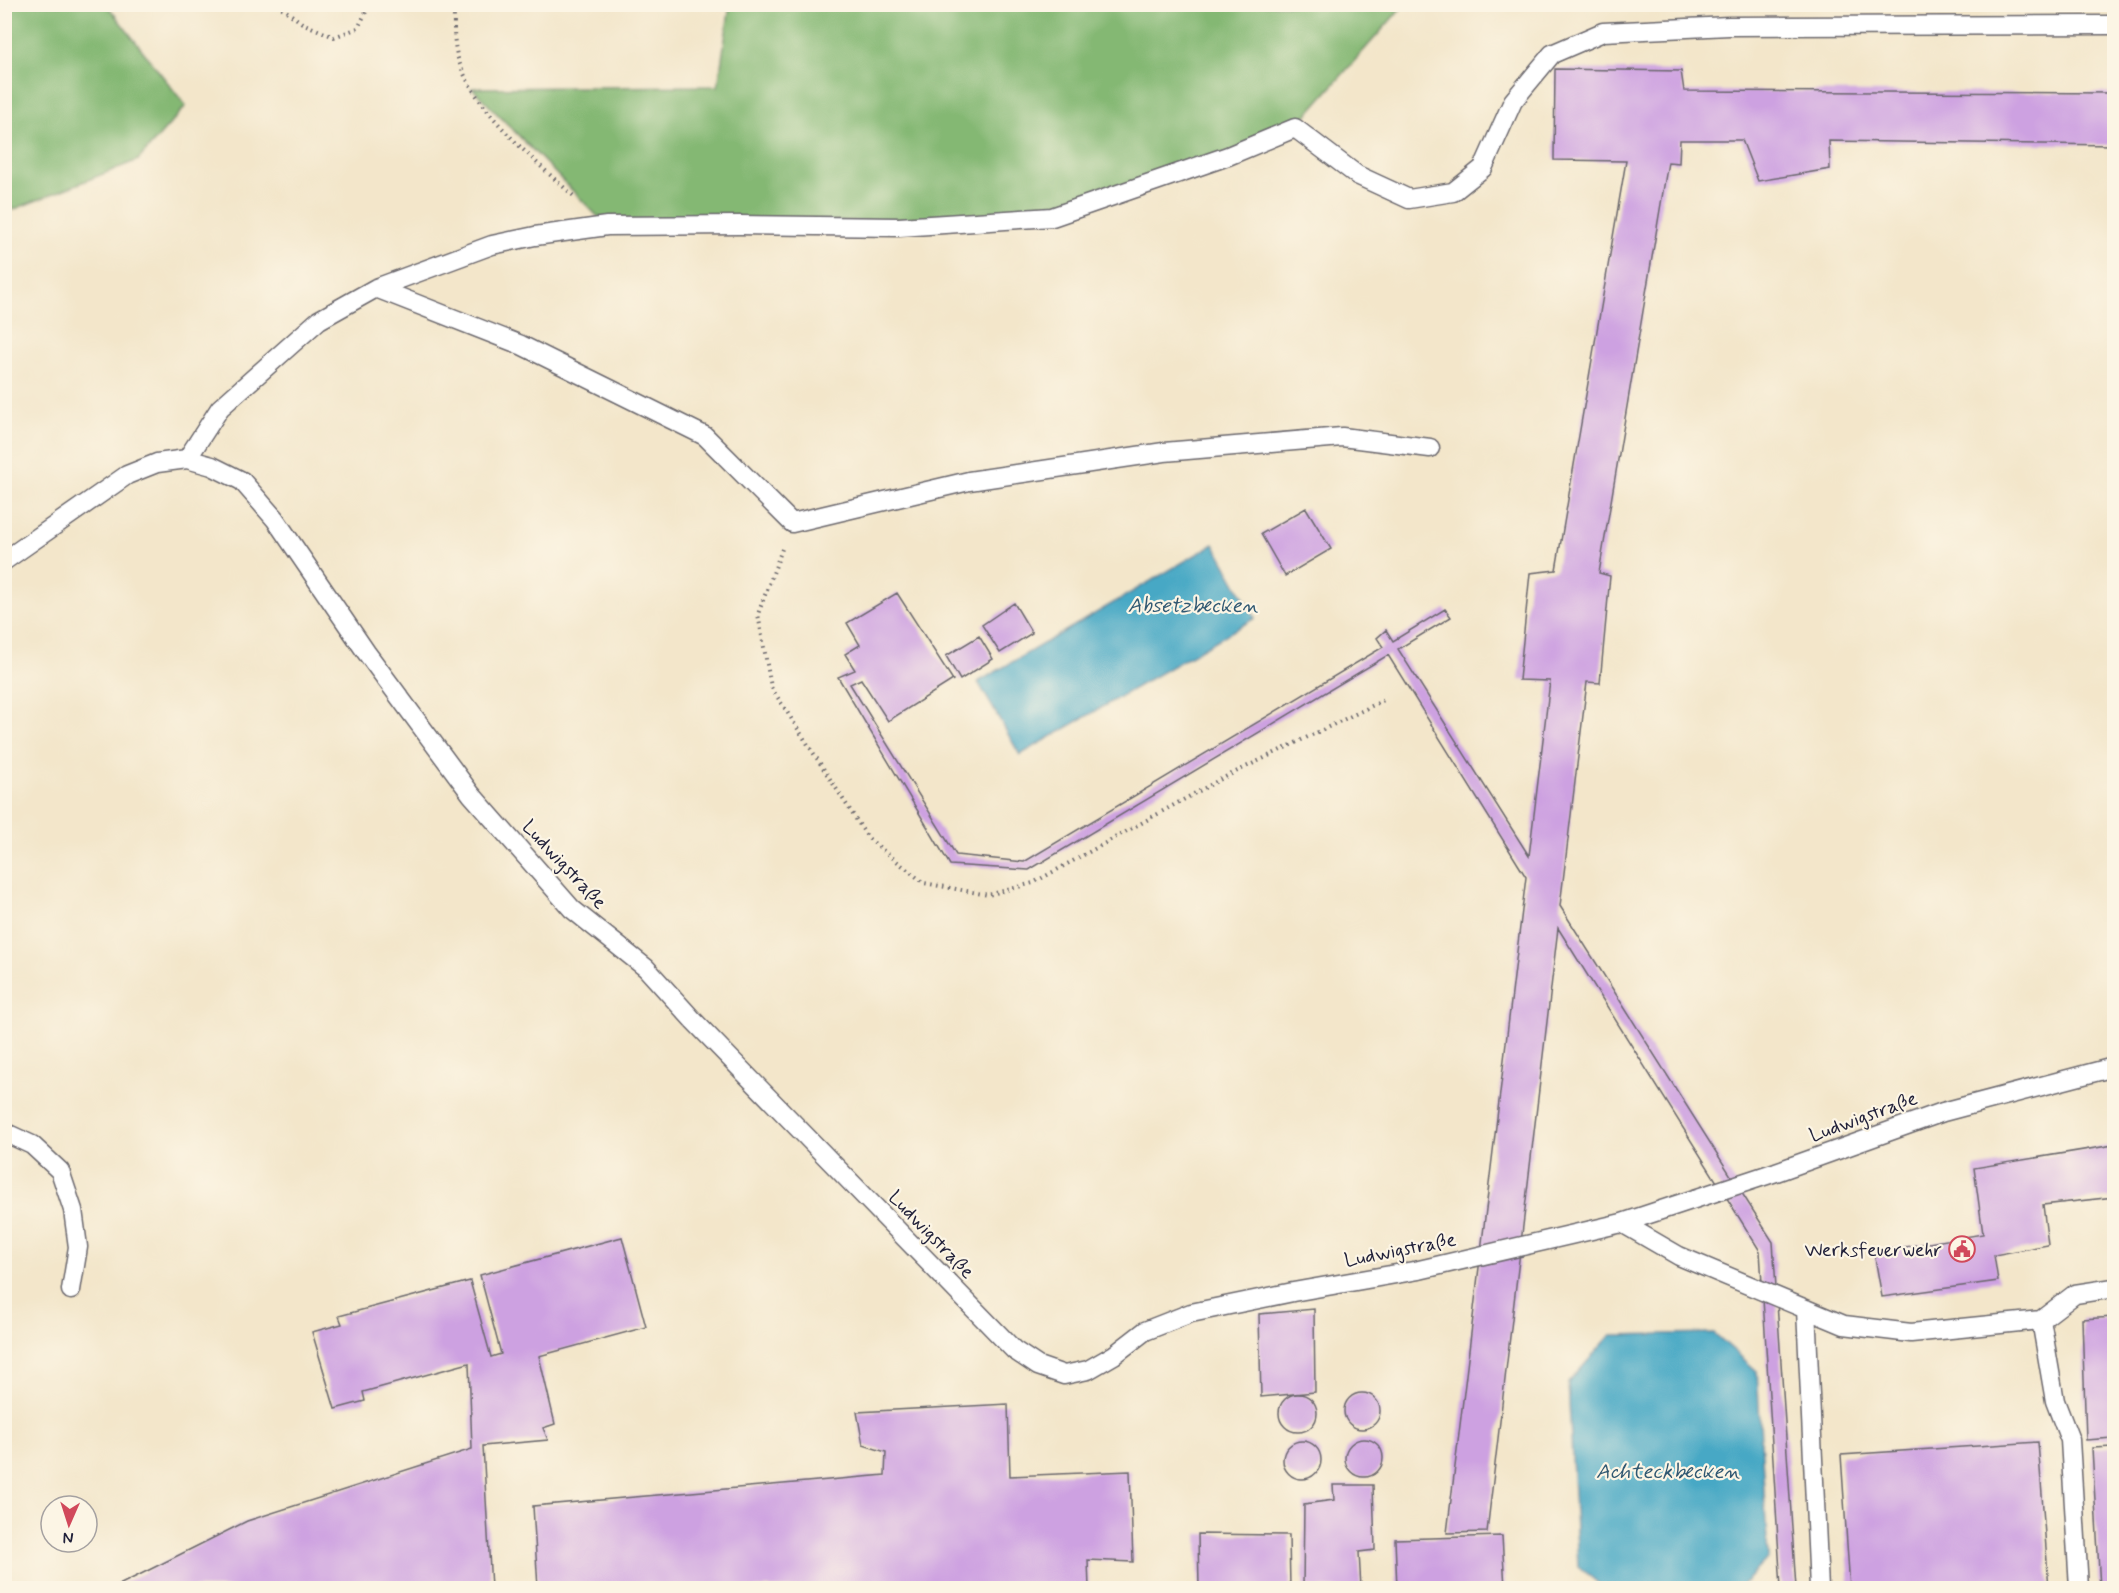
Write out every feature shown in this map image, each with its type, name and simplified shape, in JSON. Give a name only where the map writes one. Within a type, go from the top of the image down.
[{"type":"lane","points":[[187,459],[220,408],[319,320],[376,288],[492,245],[535,236],[607,226],[899,227],[1052,217],[1228,156],[1295,128],[1356,175],[1409,199],[1453,192],[1483,168],[1513,101],[1552,54],[1603,32],[1741,26],[2115,25]]},
{"type":"lane","points":[[376,288],[521,345],[705,436],[792,523],[969,481],[1164,452],[1342,437],[1430,448]]},
{"type":"lane","name":"Ludwigstraße","points":[[4,561],[127,475],[157,463],[187,459],[212,466],[242,481],[275,519],[366,652],[471,794],[572,909],[646,968],[693,1020],[1014,1350],[1038,1366],[1064,1375],[1088,1370],[1114,1355],[1145,1331],[1191,1313],[1419,1270],[1622,1223],[1776,1172],[1942,1112],[2115,1067]]},
{"type":"lane","points":[[4,1132],[32,1145],[60,1171],[73,1210],[78,1247],[72,1290]]},
{"type":"lane","points":[[1622,1223],[1679,1256],[1844,1325],[1911,1333],[2041,1320],[2075,1294],[2115,1288]]},
{"type":"lane","points":[[1806,1309],[1820,1588]]},
{"type":"lane","points":[[2041,1320],[2055,1401],[2070,1440],[2079,1588]]},
{"type":"path","points":[[277,4],[302,23],[334,37],[358,28],[370,4]]},
{"type":"path","points":[[454,4],[454,33],[458,57],[472,88],[513,141],[607,226]]},
{"type":"path","points":[[792,523],[758,614],[771,687],[868,838],[924,883],[988,895],[1033,883],[1219,780],[1384,700]]},
{"type":"green space","points":[[5,4],[107,5],[186,106],[138,160],[5,213]]},
{"type":"green space","points":[[730,5],[1404,5],[1295,128],[1052,217],[607,226],[472,88],[718,86]]},
{"type":"water","name":"Absetzbecken","points":[[1214,544],[1255,618],[1020,755],[978,682]]},
{"type":"water","name":"Achteckbecken","points":[[1714,1333],[1757,1371],[1768,1558],[1739,1588],[1604,1588],[1578,1566],[1568,1383],[1611,1335]]},
{"type":"building","points":[[1555,69],[1681,71],[1684,91],[2114,93],[2114,145],[1829,141],[1830,169],[1758,181],[1742,140],[1680,140],[1679,163],[1668,162],[1599,573],[1610,576],[1600,683],[1587,682],[1560,906],[1773,1242],[1796,1588],[1781,1588],[1760,1251],[1558,928],[1487,1532],[1447,1533],[1526,877],[1388,655],[1029,870],[950,865],[838,677],[855,670],[845,654],[860,645],[847,623],[897,593],[953,680],[888,721],[861,679],[850,684],[956,855],[1024,862],[1383,647],[1377,638],[1386,630],[1393,641],[1445,609],[1451,617],[1398,649],[1529,856],[1550,681],[1519,680],[1530,573],[1556,570],[1626,161],[1554,160]]},
{"type":"building","points":[[1306,508],[1331,549],[1285,576],[1261,534]]},
{"type":"building","points":[[1014,603],[1032,633],[1000,653],[982,625]]},
{"type":"building","points":[[979,636],[993,659],[960,680],[946,656]]},
{"type":"building","points":[[2114,1145],[2114,1197],[2043,1205],[2048,1245],[1994,1255],[1998,1281],[1882,1297],[1874,1252],[1983,1234],[1974,1168]]},
{"type":"building","points":[[622,1237],[646,1327],[539,1356],[555,1424],[543,1428],[548,1440],[483,1446],[491,1588],[113,1588],[247,1521],[472,1449],[469,1363],[363,1392],[365,1401],[335,1409],[312,1332],[342,1324],[339,1316],[470,1281],[491,1357],[501,1354],[480,1275]]},
{"type":"building","points":[[1314,1309],[1315,1392],[1261,1397],[1259,1314]]},
{"type":"building","points":[[2114,1317],[2114,1438],[2086,1440],[2082,1319]]},
{"type":"building","points":[[1362,1393],[1375,1398],[1380,1411],[1375,1424],[1362,1429],[1349,1424],[1344,1411],[1349,1398]]},
{"type":"building","points":[[1298,1394],[1311,1400],[1317,1413],[1311,1426],[1298,1432],[1285,1426],[1279,1413],[1285,1400]]},
{"type":"building","points":[[1008,1404],[1010,1476],[1130,1471],[1133,1562],[1088,1560],[1089,1588],[538,1588],[533,1506],[885,1475],[886,1452],[863,1445],[857,1412]]},
{"type":"building","points":[[1364,1439],[1378,1444],[1383,1458],[1378,1472],[1364,1477],[1350,1472],[1345,1458],[1350,1444]]},
{"type":"building","points":[[1302,1441],[1315,1447],[1321,1460],[1315,1473],[1302,1479],[1289,1473],[1283,1460],[1289,1447]]},
{"type":"building","points":[[2038,1442],[2049,1588],[1850,1588],[1841,1455]]},
{"type":"building","points":[[2114,1447],[2114,1588],[2100,1588],[2092,1448]]},
{"type":"building","points":[[1333,1485],[1373,1485],[1375,1550],[1359,1552],[1361,1588],[1303,1588],[1304,1504],[1334,1500]]},
{"type":"building","points":[[1198,1534],[1289,1535],[1290,1588],[1199,1588]]},
{"type":"building","points":[[1502,1536],[1505,1588],[1397,1588],[1395,1539]]},
{"type":"place","name":"Werksfeuerwehr","points":[[1962,1249]]}]
